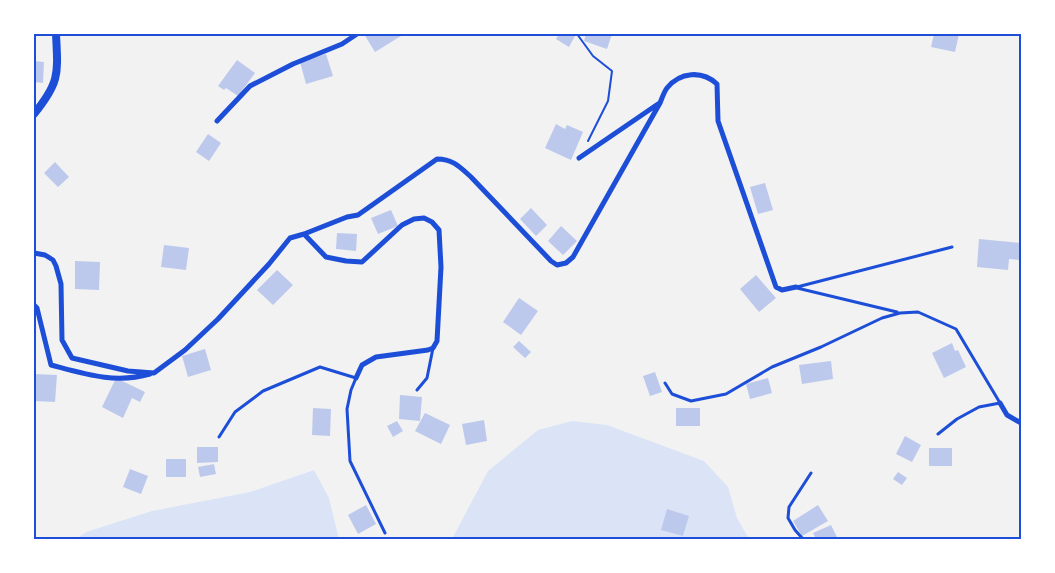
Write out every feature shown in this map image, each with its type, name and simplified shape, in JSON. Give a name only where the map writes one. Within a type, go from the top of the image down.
[{"type":"street","points":[[34,114],[54,86],[58,69],[56,34]]},
{"type":"street","points":[[217,121],[250,86],[293,64],[342,44],[357,34]]},
{"type":"street","points":[[34,305],[37,308],[51,365],[99,378],[136,378],[154,373],[185,350],[218,319],[269,264],[290,238],[347,217],[358,215],[437,159],[448,159],[457,164],[551,261],[557,265],[566,263],[572,257],[660,103],[666,89],[675,80],[689,74],[709,77],[717,84],[718,121],[776,287],[782,290],[796,287]]},
{"type":"street","points":[[579,158],[660,103]]},
{"type":"street","points":[[304,234],[326,257],[362,262],[402,225],[414,219],[424,218],[432,222],[439,230],[441,266],[437,341],[433,348],[428,350],[376,357],[362,365],[356,378]]},
{"type":"street","points":[[34,253],[45,255],[53,260],[56,266],[61,284],[62,340],[72,358],[128,371],[154,373]]},
{"type":"street","points":[[1000,404],[1007,415],[1021,423]]},
{"type":"lane","points":[[796,287],[952,247]]},
{"type":"lane","points":[[796,287],[900,313]]},
{"type":"lane","points":[[666,383],[672,394],[691,401],[726,394],[772,367],[822,347],[882,318],[900,313],[918,312],[956,330],[1000,404],[979,407],[957,418],[938,434]]},
{"type":"lane","points":[[417,390],[427,378],[433,348]]},
{"type":"lane","points":[[218,437],[235,412],[263,391],[320,367],[356,378],[350,390],[346,410],[350,461],[385,533]]},
{"type":"lane","points":[[803,539],[788,518],[789,507],[811,473]]},
{"type":"path","points":[[577,34],[593,56],[612,70],[608,100],[579,158]]},
{"type":"shaded area","points":[[572,421],[607,425],[704,461],[728,487],[737,518],[749,539],[452,539],[488,471],[538,430]]},
{"type":"shaded area","points":[[314,470],[329,498],[339,539],[76,539],[86,532],[152,511],[250,492]]},
{"type":"building","points":[[364,34],[399,34],[401,36],[375,52]]},
{"type":"building","points":[[559,34],[576,34],[569,47],[556,39]]},
{"type":"building","points":[[586,34],[612,34],[607,49],[584,41]]},
{"type":"building","points":[[934,34],[959,34],[955,52],[931,47]]},
{"type":"building","points":[[326,54],[333,76],[306,84],[300,62]]},
{"type":"building","points":[[237,60],[255,73],[238,96],[226,88],[224,90],[218,86]]},
{"type":"building","points":[[34,61],[44,62],[43,83],[34,82]]},
{"type":"building","points":[[556,124],[565,129],[567,125],[583,132],[571,160],[545,148]]},
{"type":"building","points":[[208,134],[221,143],[209,161],[196,152]]},
{"type":"building","points":[[55,162],[69,177],[58,187],[44,173]]},
{"type":"building","points":[[765,183],[773,210],[758,214],[750,187]]},
{"type":"building","points":[[531,208],[547,225],[536,236],[520,219]]},
{"type":"building","points":[[391,210],[398,226],[378,234],[371,218]]},
{"type":"building","points":[[561,226],[577,241],[563,255],[548,241]]},
{"type":"building","points":[[337,233],[357,234],[356,251],[336,249]]},
{"type":"building","points":[[979,239],[1021,243],[1020,260],[1009,259],[1008,270],[977,267]]},
{"type":"building","points":[[164,245],[189,248],[186,270],[161,267]]},
{"type":"building","points":[[75,261],[100,262],[99,290],[75,289]]},
{"type":"building","points":[[277,270],[293,285],[273,305],[257,290]]},
{"type":"building","points":[[756,275],[776,298],[759,312],[740,289]]},
{"type":"building","points":[[519,298],[538,311],[521,335],[503,322]]},
{"type":"building","points":[[519,341],[531,352],[525,358],[513,347]]},
{"type":"building","points":[[952,343],[955,351],[958,350],[966,367],[944,378],[932,353]]},
{"type":"building","points":[[205,349],[211,370],[188,377],[182,356]]},
{"type":"building","points":[[831,361],[833,379],[802,384],[799,365]]},
{"type":"building","points":[[655,372],[662,392],[650,396],[643,376]]},
{"type":"building","points":[[34,374],[57,375],[55,402],[34,401]]},
{"type":"building","points":[[116,378],[145,392],[140,402],[132,398],[123,418],[102,407]]},
{"type":"building","points":[[768,378],[772,393],[750,399],[746,384]]},
{"type":"building","points":[[400,395],[422,397],[420,421],[399,419]]},
{"type":"building","points":[[313,408],[331,409],[330,436],[312,435]]},
{"type":"building","points":[[676,408],[700,408],[700,426],[676,426]]},
{"type":"building","points":[[425,413],[450,425],[441,444],[415,431]]},
{"type":"building","points":[[484,420],[487,441],[466,445],[462,424]]},
{"type":"building","points":[[397,421],[403,431],[393,437],[387,426]]},
{"type":"building","points":[[905,436],[921,445],[912,462],[896,454]]},
{"type":"building","points":[[197,447],[218,447],[218,462],[197,463]]},
{"type":"building","points":[[929,448],[952,448],[952,466],[929,466]]},
{"type":"building","points":[[166,459],[186,459],[186,477],[166,477]]},
{"type":"building","points":[[214,464],[216,474],[200,477],[198,467]]},
{"type":"building","points":[[130,469],[148,476],[141,494],[123,487]]},
{"type":"building","points":[[898,472],[907,478],[902,485],[893,479]]},
{"type":"building","points":[[366,505],[376,524],[358,534],[348,515]]},
{"type":"building","points":[[818,505],[828,521],[802,536],[793,521]]},
{"type":"building","points":[[667,509],[689,516],[683,536],[661,530]]},
{"type":"building","points":[[831,525],[838,539],[816,539],[813,533]]}]
